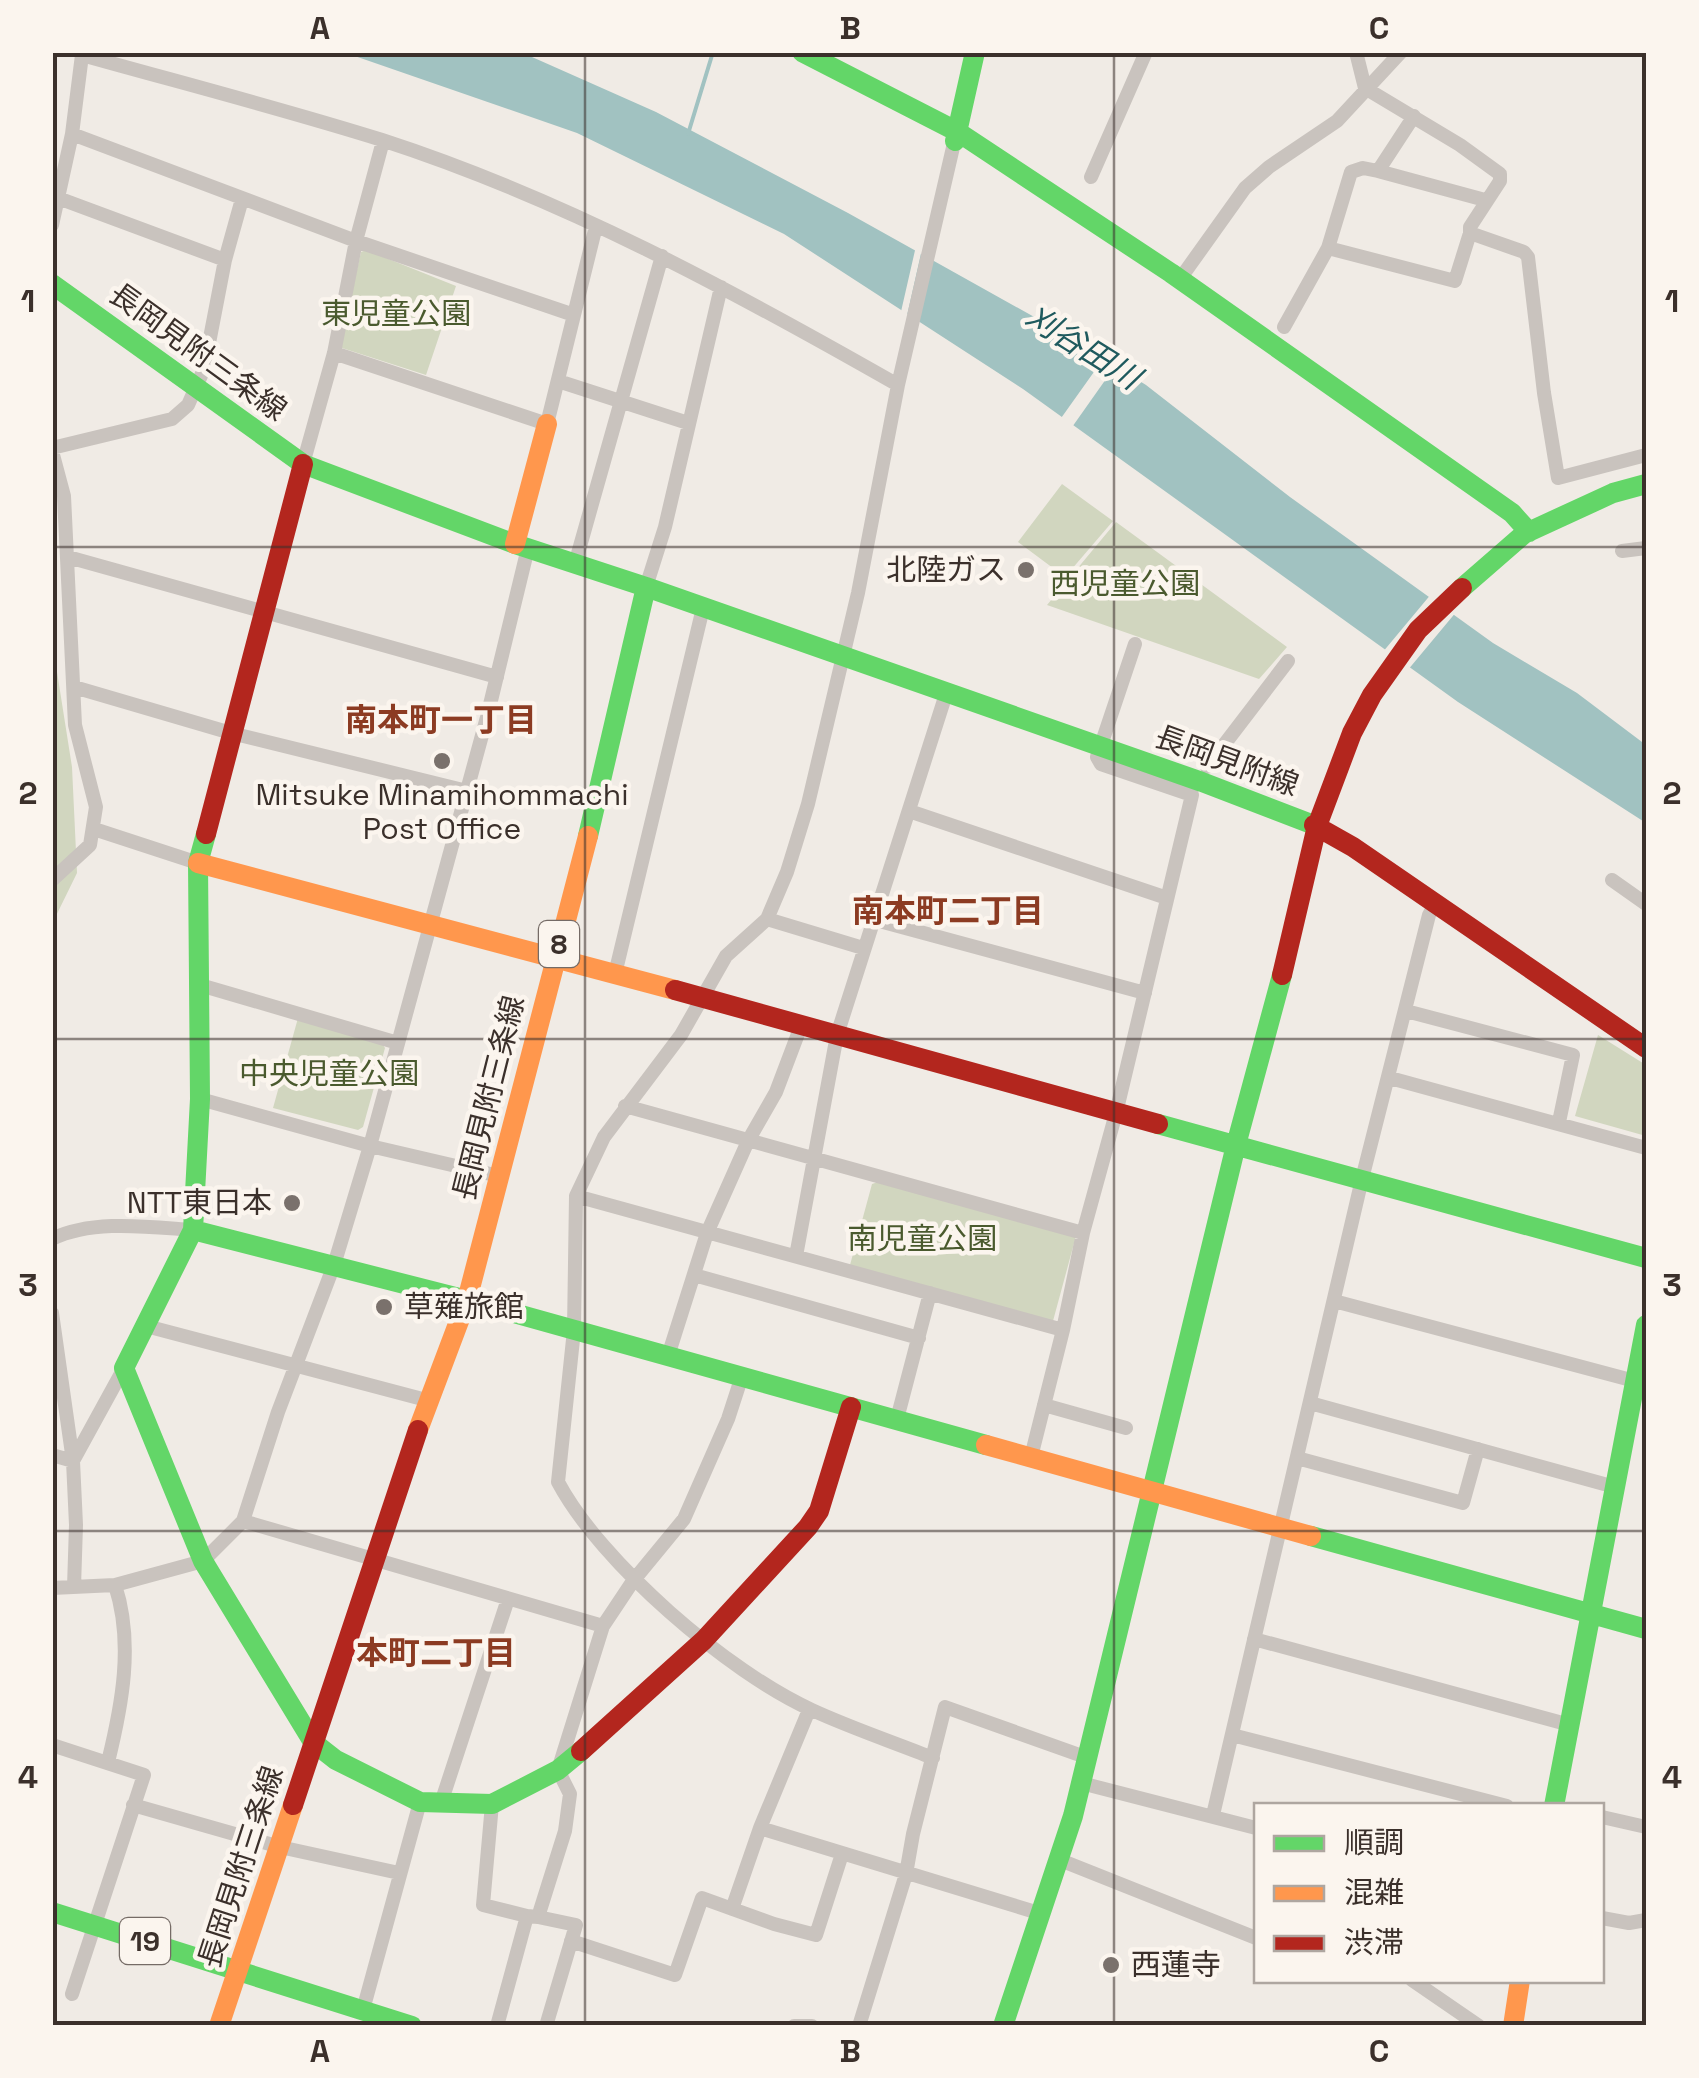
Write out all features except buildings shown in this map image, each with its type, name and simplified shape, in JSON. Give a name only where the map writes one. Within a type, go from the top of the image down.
[{"type":"street","points":[[802,52],[956,138],[1180,279],[1512,513],[1527,533]]},
{"type":"street","points":[[933,1758],[809,1710],[704,1640],[633,1581],[566,1498],[558,1482],[574,1330],[576,1196],[604,1137],[680,1034],[726,956],[767,919],[787,872],[808,804],[842,657],[898,386],[975,52]]},
{"type":"street","points":[[1091,177],[1146,52]]},
{"type":"street","points":[[1328,248],[1455,281],[1470,227],[1500,181],[1500,174],[1366,88],[1356,52]]},
{"type":"street","points":[[1180,279],[1246,188],[1269,167],[1337,122],[1402,52]]},
{"type":"street","points":[[52,224],[58,198],[58,168],[72,134],[82,55],[384,141],[500,184],[662,256],[898,386]]},
{"type":"street","points":[[1378,171],[1414,116]]},
{"type":"street","points":[[72,134],[356,241],[574,316]]},
{"type":"street","points":[[73,1461],[193,1230],[200,1099],[198,863],[334,354],[356,241],[384,141]]},
{"type":"street","points":[[1284,327],[1328,248],[1351,172],[1363,168],[1378,171],[1485,200]]},
{"type":"street","points":[[58,198],[225,260]]},
{"type":"street","points":[[52,880],[90,845],[96,807],[76,726],[64,496],[52,449],[172,419],[188,405],[204,369],[225,260],[242,199]]},
{"type":"street","points":[[52,1588],[115,1586],[202,1561],[243,1521],[294,1367],[334,1265],[431,923],[497,677],[547,424],[596,226]]},
{"type":"street","points":[[1470,233],[1524,252],[1528,257],[1558,478],[1646,456]]},
{"type":"street","points":[[575,564],[662,256]]},
{"type":"street","name":"長岡見附三条線","points":[[52,284],[302,464],[522,546],[646,587],[610,750],[467,1300],[313,1742],[220,2026]]},
{"type":"street","points":[[646,587],[664,527],[720,287]]},
{"type":"street","points":[[334,354],[547,424]]},
{"type":"street","points":[[558,381],[688,423]]},
{"type":"street","name":"長岡見附線","points":[[646,587],[1317,826],[1352,733],[1404,648],[1444,602],[1527,533],[1613,494],[1646,484]]},
{"type":"street","points":[[1622,551],[1646,548]]},
{"type":"street","points":[[68,558],[497,677]]},
{"type":"street","points":[[614,974],[703,608]]},
{"type":"street","points":[[1031,1457],[1192,795],[1101,764],[1098,757],[1135,644]]},
{"type":"street","points":[[1207,767],[1288,661]]},
{"type":"street","points":[[74,687],[231,733],[466,791]]},
{"type":"street","points":[[796,1256],[837,1035],[946,694]]},
{"type":"street","points":[[910,811],[1166,898]]},
{"type":"street","points":[[1004,2026],[1060,1860],[1088,1758],[1150,1490],[1236,1145],[1296,925],[1317,826],[1646,1048]]},
{"type":"street","points":[[94,828],[198,863],[431,923],[1646,1258]]},
{"type":"street","points":[[1612,880],[1646,904]]},
{"type":"street","points":[[1213,1816],[1362,1180],[1428,915],[1435,904]]},
{"type":"street","points":[[767,919],[863,948]]},
{"type":"street","points":[[872,919],[1144,994]]},
{"type":"street","points":[[200,985],[398,1043]]},
{"type":"street","points":[[1406,1011],[1573,1056],[1560,1122]]},
{"type":"street","points":[[668,1356],[708,1233],[748,1141],[776,1092],[801,1026]]},
{"type":"street","points":[[1390,1078],[1646,1148]]},
{"type":"street","points":[[200,1099],[370,1146],[499,1176]]},
{"type":"street","points":[[625,1106],[1084,1234]]},
{"type":"street","points":[[576,1196],[1063,1330]]},
{"type":"street","points":[[52,1238],[68,1231],[117,1228],[193,1230],[467,1300],[1646,1629]]},
{"type":"street","points":[[694,1276],[919,1338]]},
{"type":"street","points":[[897,1420],[930,1293]]},
{"type":"street","points":[[1334,1301],[1641,1382]]},
{"type":"street","points":[[52,1313],[73,1461],[74,1587]]},
{"type":"street","points":[[1555,1803],[1615,1487],[1641,1382],[1646,1325]]},
{"type":"street","points":[[146,1326],[430,1401]]},
{"type":"street","points":[[124,1368],[202,1561],[313,1742],[336,1760],[430,1802],[492,1804],[558,1770],[624,1716],[704,1640],[819,1511],[851,1406]]},
{"type":"street","points":[[496,2026],[565,1831],[570,1794],[558,1770],[602,1626],[684,1519],[728,1419],[742,1376]]},
{"type":"street","points":[[1310,1403],[1615,1487]]},
{"type":"street","points":[[1044,1405],[1126,1428]]},
{"type":"street","points":[[1297,1458],[1462,1503],[1478,1450]]},
{"type":"street","points":[[52,1454],[73,1461]]},
{"type":"street","points":[[243,1521],[602,1626]]},
{"type":"street","points":[[108,1762],[122,1708],[125,1673],[115,1586]]},
{"type":"street","points":[[363,2010],[399,1873],[508,1599]]},
{"type":"street","points":[[1254,1640],[1570,1724]]},
{"type":"street","points":[[859,2026],[906,1874],[945,1708],[1088,1758]]},
{"type":"street","points":[[732,1909],[760,1828],[809,1710]]},
{"type":"street","points":[[1232,1735],[1473,1801]]},
{"type":"street","points":[[52,1745],[144,1775],[72,1994]]},
{"type":"street","points":[[1081,1784],[1254,1827]]},
{"type":"street","points":[[492,1804],[483,1905],[576,1925],[546,2026]]},
{"type":"street","points":[[133,1805],[280,1847],[399,1873]]},
{"type":"street","points":[[1604,1817],[1646,1827]]},
{"type":"street","points":[[760,1828],[1042,1914]]},
{"type":"street","points":[[571,1940],[675,1976],[702,1898],[816,1935],[842,1854]]},
{"type":"street","points":[[1060,1860],[1254,1937]]},
{"type":"street","name":"19","points":[[52,1912],[238,1971]]},
{"type":"street","points":[[1604,1918],[1630,1923],[1646,1920]]},
{"type":"street","points":[[238,1971],[412,2026]]},
{"type":"street","points":[[1416,1983],[1479,2026]]},
{"type":"street","points":[[1512,2026],[1519,1983]]},
{"type":"street","points":[[794,2026],[812,2026]]},
{"type":"green space","name":"東児童公園","points":[[366,250],[456,286],[426,375],[342,348],[340,344],[361,252]]},
{"type":"green space","points":[[1062,484],[1113,521],[1065,577],[1018,542]]},
{"type":"green space","name":"西児童公園","points":[[1116,522],[1287,647],[1259,679],[1047,605]]},
{"type":"green space","points":[[52,640],[72,767],[77,873],[53,922]]},
{"type":"green space","name":"中央児童公園","points":[[298,1018],[381,1042],[385,1048],[363,1127],[358,1130],[273,1108]]},
{"type":"green space","points":[[1598,1035],[1646,1065],[1646,1136],[1575,1116]]},
{"type":"green space","name":"南児童公園","points":[[881,1181],[1076,1236],[1053,1321],[850,1265],[872,1184]]},
{"type":"water","name":"刈谷田川","points":[[346,53],[523,53],[656,112],[1054,328],[1146,385],[1290,497],[1493,643],[1577,693],[1646,745],[1646,823],[1458,702],[1023,389],[784,234],[577,133]]},
{"type":"pier","points":[[916,246],[922,249],[906,320],[900,316]]},
{"type":"pier","points":[[1106,355],[1118,362],[1070,430],[1059,421]]},
{"type":"pier","points":[[1432,593],[1457,611],[1407,671],[1382,653]]},
{"type":"waterway","points":[[688,134],[713,52]]},
{"type":"traffic: fast","points":[[802,52],[958,132],[1171,273],[1512,513],[1529,532]]},
{"type":"traffic: fast","points":[[955,141],[975,52]]},
{"type":"traffic: fast","points":[[52,284],[303,464],[515,544],[646,587],[588,836]]},
{"type":"traffic: fast","points":[[1462,588],[1524,534],[1613,493],[1646,484]]},
{"type":"traffic: fast","points":[[646,587],[1314,825]]},
{"type":"traffic: fast","points":[[206,834],[198,863],[200,1099],[193,1230],[124,1368],[203,1561],[313,1742],[336,1760],[420,1802],[492,1804],[558,1770],[581,1751]]},
{"type":"traffic: fast","points":[[1003,2026],[1073,1816],[1236,1145],[1282,975]]},
{"type":"traffic: fast","points":[[1158,1124],[1646,1258]]},
{"type":"traffic: fast","points":[[193,1230],[467,1300],[986,1445]]},
{"type":"traffic: fast","points":[[1555,1803],[1646,1325]]},
{"type":"traffic: fast","points":[[1311,1536],[1646,1629]]},
{"type":"traffic: fast","points":[[52,1912],[412,2026]]},
{"type":"traffic: slow","points":[[515,544],[547,424]]},
{"type":"traffic: slow","points":[[418,1430],[467,1300],[588,836]]},
{"type":"traffic: slow","points":[[198,863],[675,990]]},
{"type":"traffic: slow","points":[[986,1445],[1311,1536]]},
{"type":"traffic: slow","points":[[219,2026],[293,1805]]},
{"type":"traffic: slow","points":[[1513,2026],[1520,1983]]},
{"type":"traffic: jam","points":[[206,834],[303,464]]},
{"type":"traffic: jam","points":[[1282,975],[1317,826],[1352,733],[1372,695],[1418,630],[1462,588]]},
{"type":"traffic: jam","points":[[1314,825],[1353,847],[1646,1048]]},
{"type":"traffic: jam","points":[[675,990],[1158,1124]]},
{"type":"traffic: jam","points":[[581,1751],[704,1640],[808,1527],[819,1511],[851,1407]]},
{"type":"traffic: jam","points":[[293,1805],[418,1430]]},
{"type":"place","name":"北陸ガス","points":[[1026,570]]},
{"type":"place","name":"Mitsuke Minamihommachi Post Office","points":[[442,761]]},
{"type":"place","name":"NTT東日本","points":[[292,1203]]},
{"type":"place","name":"草薙旅館","points":[[384,1307]]},
{"type":"place","name":"西蓮寺","points":[[1111,1965]]},
{"type":"district","name":"南本町一丁目","points":[[441,720]]},
{"type":"district","name":"南本町二丁目","points":[[948,911]]},
{"type":"district","name":"本町二丁目","points":[[436,1653]]}]
